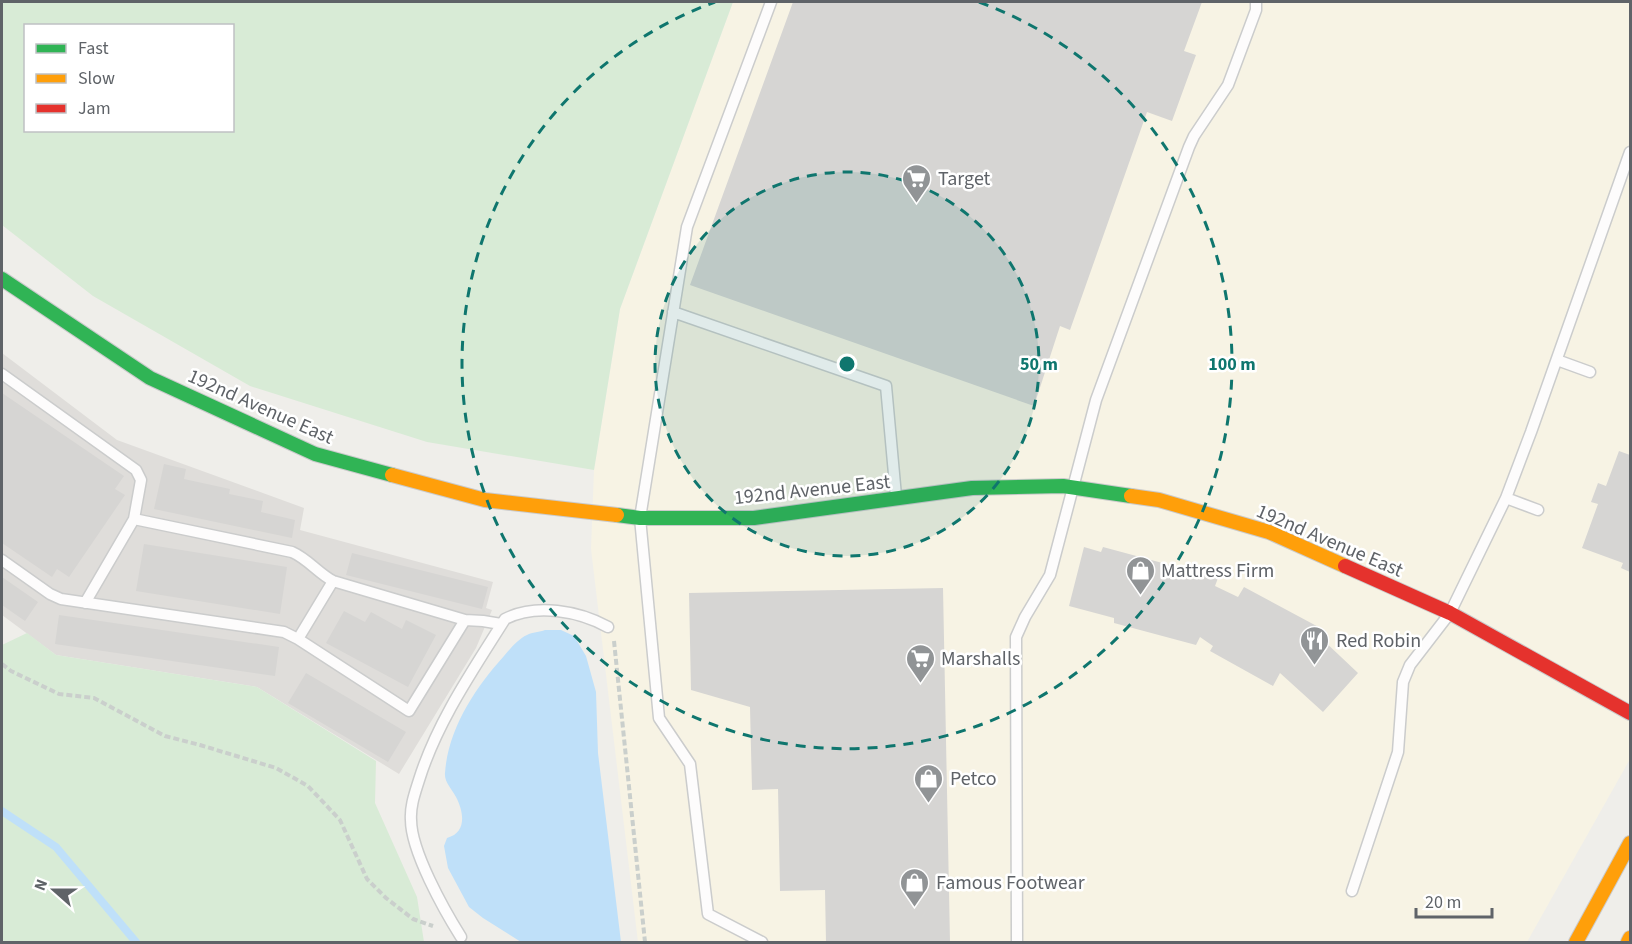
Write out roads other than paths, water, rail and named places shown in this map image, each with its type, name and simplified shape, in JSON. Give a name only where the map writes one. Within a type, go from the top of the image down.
[{"type":"main road","name":"192nd Avenue East","points":[[2,279],[150,378],[315,454],[485,500],[640,518],[754,518],[972,488],[1063,486],[1159,500],[1269,532],[1450,613],[1630,713]]},
{"type":"main road","points":[[1576,942],[1630,843]]},
{"type":"lane","points":[[762,942],[708,914],[690,764],[659,718],[640,518],[687,227],[771,2]]},
{"type":"lane","points":[[1017,942],[1016,637],[1050,575],[1096,399],[1191,141],[1228,86],[1256,10],[1256,2]]},
{"type":"lane","points":[[1352,891],[1398,752],[1403,682],[1410,665],[1450,613],[1506,498],[1630,152]]},
{"type":"lane","points":[[673,312],[886,386],[897,499]]},
{"type":"lane","points":[[1557,360],[1590,372]]},
{"type":"lane","points":[[2,374],[136,470],[141,480],[134,519],[85,603]]},
{"type":"lane","points":[[1506,498],[1538,510]]},
{"type":"lane","points":[[134,519],[292,552],[304,557],[322,576],[333,581],[465,620],[501,624]]},
{"type":"lane","points":[[2,560],[50,594],[61,599],[284,632],[409,711],[465,620]]},
{"type":"lane","points":[[298,639],[333,581]]},
{"type":"lane","points":[[461,937],[444,908],[414,842],[410,821],[412,802],[425,761],[446,717],[505,619],[513,614],[565,611],[592,618],[608,627]]},
{"type":"water","points":[[545,630],[561,630],[574,636],[586,656],[596,692],[598,753],[621,942],[521,942],[469,907],[448,868],[444,846],[447,838],[458,832],[462,821],[459,803],[445,776],[447,757],[457,725],[473,695],[512,647],[527,635]]},
{"type":"waterway","points":[[2,811],[56,847],[136,942]]},
{"type":"place","name":"Target","points":[[917,204]]},
{"type":"place","name":"Mattress Firm","points":[[1140,596]]},
{"type":"place","name":"Red Robin","points":[[1315,666]]},
{"type":"place","name":"Marshalls","points":[[920,684]]},
{"type":"place","name":"Petco","points":[[929,804]]},
{"type":"place","name":"Famous Footwear","points":[[915,908]]}]
